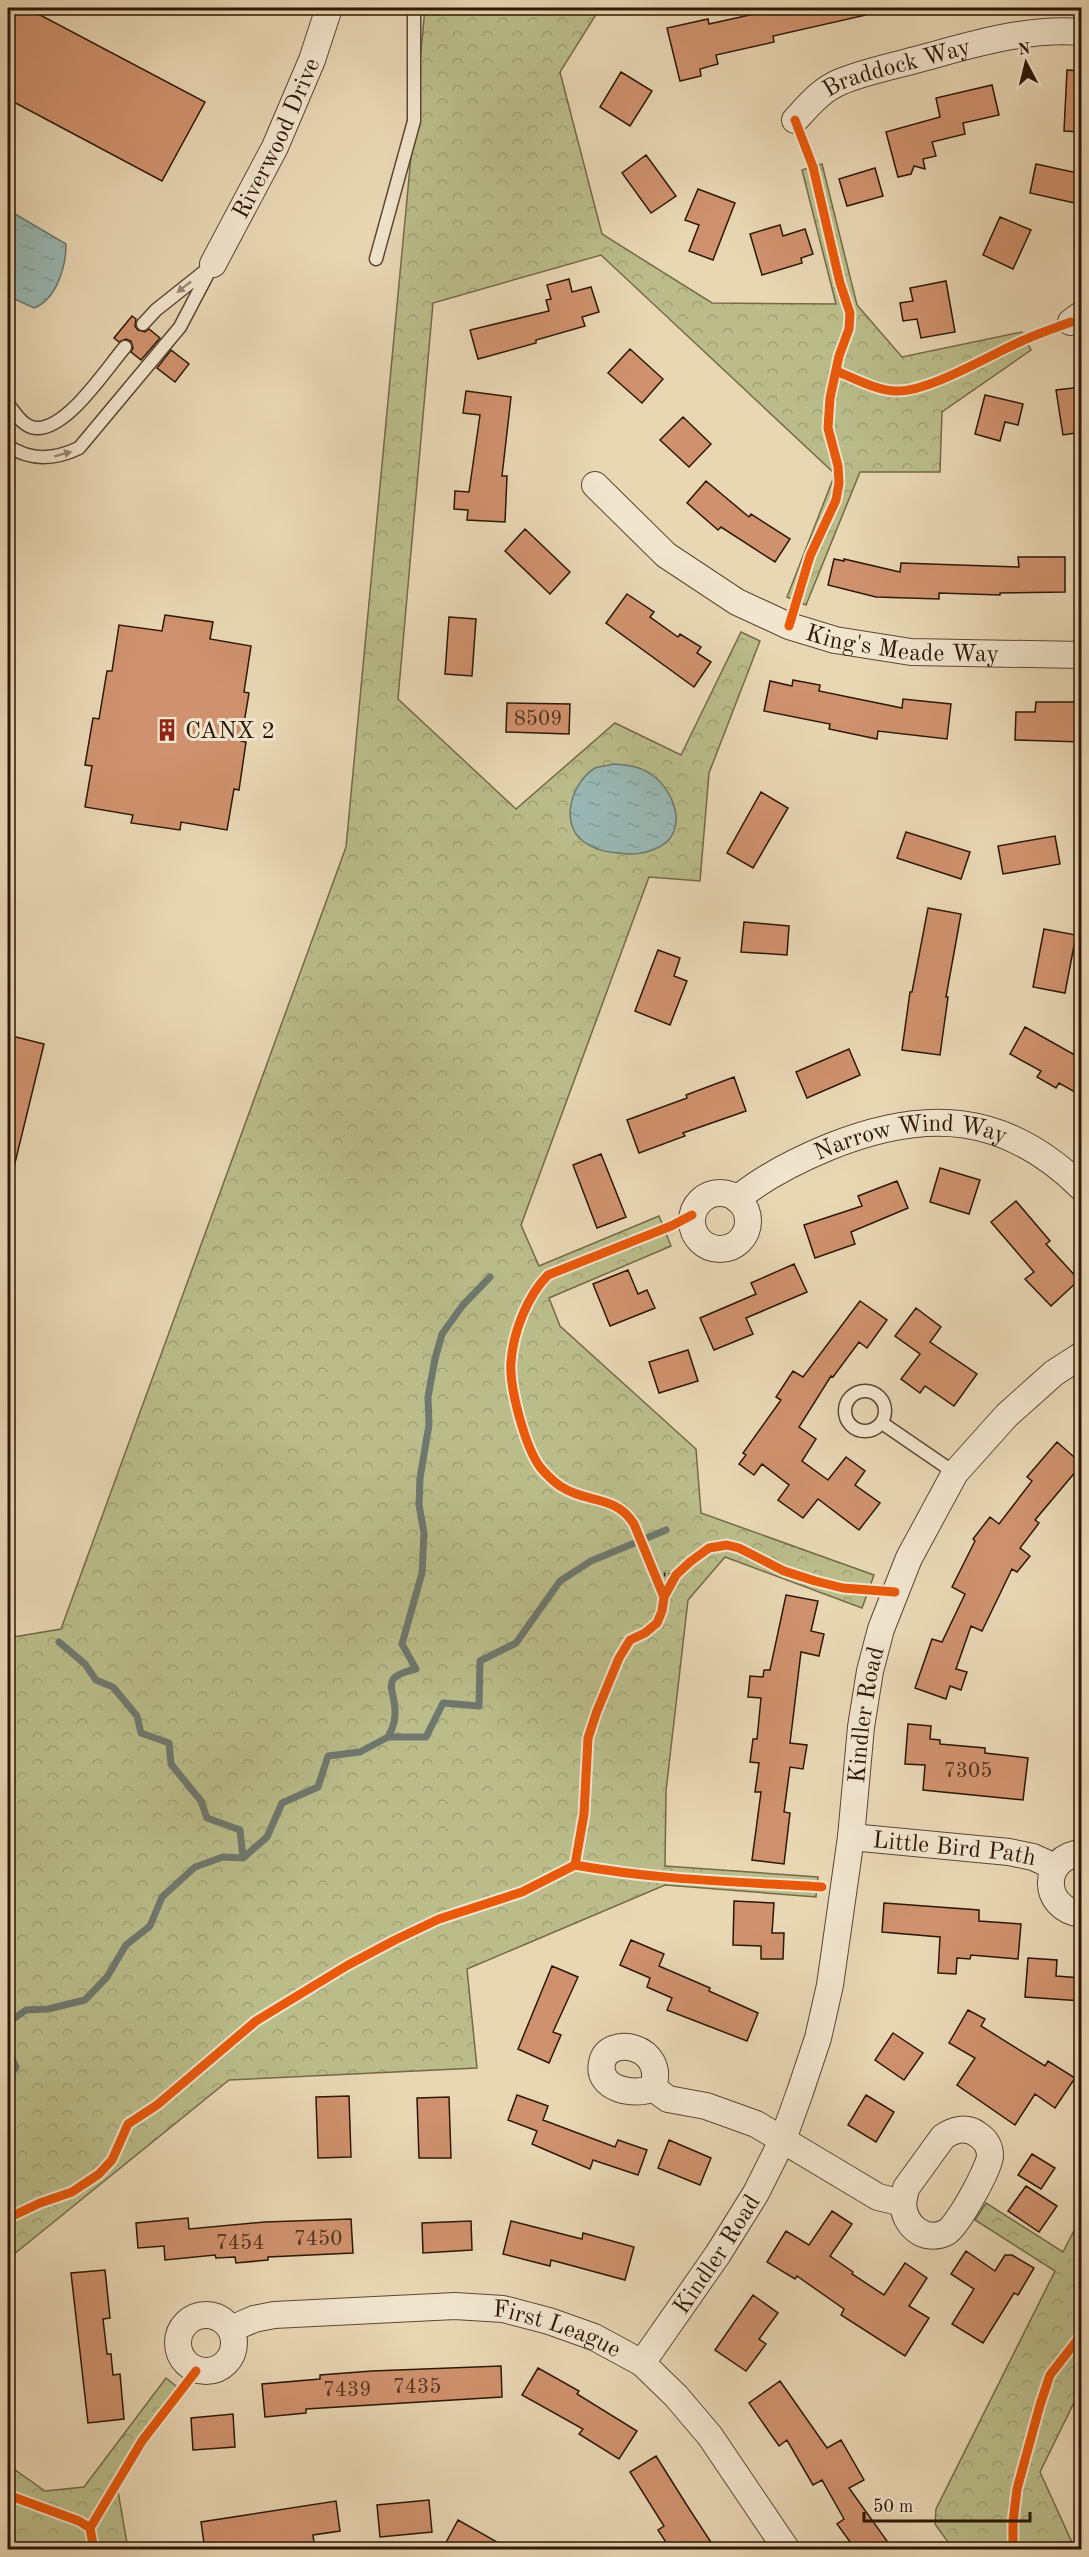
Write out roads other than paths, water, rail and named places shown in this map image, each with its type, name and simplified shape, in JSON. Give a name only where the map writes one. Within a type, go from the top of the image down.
[{"type":"street","name":"Riverwood Drive","points":[[213,264],[275,147],[312,60],[329,8]]},
{"type":"street","name":"Braddock Way","points":[[795,120],[817,96],[840,82],[872,71],[993,39],[1039,33],[1082,32]]},
{"type":"street","name":"King's Meade Way","points":[[595,485],[666,555],[737,602],[789,626],[835,640],[911,652],[1082,655]]},
{"type":"street","name":"Narrow Wind Way","points":[[737,1199],[760,1180],[794,1162],[877,1131],[924,1123],[964,1123],[1004,1134],[1032,1147],[1061,1167],[1082,1188]]},
{"type":"street","points":[[712,1194],[726,1194],[737,1199],[746,1209],[747,1232],[732,1248],[718,1250],[705,1246],[697,1239],[692,1228],[692,1215],[696,1205],[703,1198],[712,1194]]},
{"type":"street","name":"Kindler Road","points":[[642,2363],[724,2244],[756,2193],[783,2139],[815,2049],[830,1985],[850,1837],[861,1727],[870,1671],[881,1629],[909,1558],[955,1473],[1007,1415],[1054,1373],[1082,1355]]},
{"type":"street","name":"Little Bird Path","points":[[850,1837],[1009,1852],[1033,1857],[1055,1866]]},
{"type":"street","name":"Little Bird Path","points":[[1082,1853],[1065,1858],[1055,1866],[1050,1881],[1052,1893],[1060,1905],[1071,1913],[1082,1914]]},
{"type":"street","points":[[653,2088],[668,2099],[706,2106],[747,2120],[783,2139],[878,2197],[903,2203]]},
{"type":"street","name":"First League","points":[[231,2329],[254,2319],[274,2314],[455,2306],[504,2309],[549,2321],[594,2337],[642,2363],[676,2396],[710,2436],[787,2550]]},
{"type":"street","points":[[209,2315],[223,2320],[231,2329],[235,2347],[231,2358],[223,2367],[211,2372],[196,2371],[187,2366],[179,2354],[177,2339],[182,2327],[193,2317],[209,2315]]},
{"type":"lane","points":[[376,259],[414,121],[414,8]]},
{"type":"lane","points":[[143,324],[156,309],[213,264]]},
{"type":"lane","points":[[8,446],[21,454],[42,458],[65,455],[79,448],[180,327],[213,264]]},
{"type":"lane","points":[[8,404],[23,423],[35,428],[50,425],[73,410],[125,347]]},
{"type":"lane","points":[[882,1423],[955,1473]]},
{"type":"water","points":[[8,210],[66,244],[59,281],[49,297],[34,308],[8,296]]},
{"type":"water","points":[[613,764],[643,770],[660,782],[667,791],[675,811],[676,822],[674,832],[659,847],[630,854],[610,852],[592,847],[576,834],[570,815],[574,793],[580,783],[595,768]]},
{"type":"waterway","points":[[388,1737],[395,1717],[392,1680],[404,1672],[416,1669],[402,1644],[422,1573],[424,1533],[419,1505],[420,1478],[429,1425],[428,1397],[435,1359],[442,1334],[463,1305],[490,1277]]},
{"type":"waterway","points":[[8,2026],[9,2022],[26,2010],[48,2009],[85,2000],[107,1977],[126,1945],[150,1926],[162,1897],[195,1867],[223,1857],[243,1858],[267,1837],[282,1803],[318,1787],[328,1756],[360,1752],[388,1737],[426,1737],[443,1703],[479,1706],[480,1661],[516,1643],[560,1581],[591,1561],[666,1530]]},
{"type":"waterway","points":[[59,1642],[85,1664],[96,1680],[113,1687],[137,1716],[141,1733],[169,1743],[171,1764],[201,1801],[207,1818],[240,1830],[243,1858]]},
{"type":"waterway","points":[[8,2052],[16,2067],[8,2077]]},
{"type":"place","name":"CANX 2","points":[[167,730]]}]
